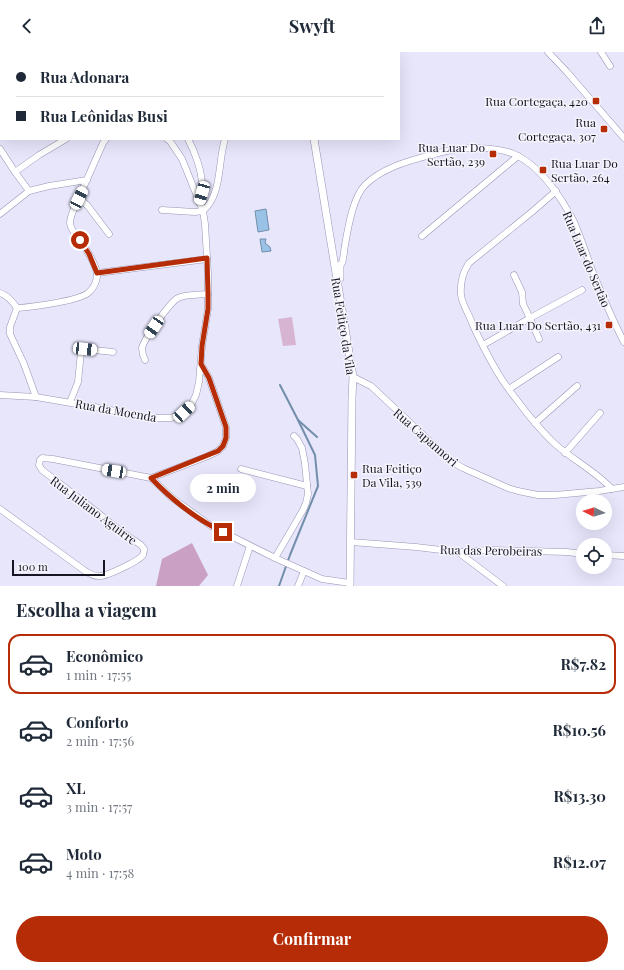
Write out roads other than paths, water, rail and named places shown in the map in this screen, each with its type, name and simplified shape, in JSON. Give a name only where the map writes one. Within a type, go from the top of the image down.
[{"type":"street","points":[[548,52],[624,138]]},
{"type":"street","points":[[601,52],[610,66]]},
{"type":"street","points":[[15,172],[64,140]]},
{"type":"street","points":[[17,308],[82,297],[93,288],[96,282],[97,273],[89,254],[71,227],[70,222],[73,211],[105,140]]},
{"type":"street","name":"Rua da Moenda","points":[[0,395],[36,397],[70,402],[153,418],[171,418],[184,412],[191,405],[196,395],[208,309],[205,224],[203,210],[182,159],[168,140]]},
{"type":"street","points":[[188,140],[201,174],[202,193],[199,202]]},
{"type":"street","points":[[162,210],[195,212],[203,210],[211,202],[217,186],[224,140]]},
{"type":"street","name":"Rua Feitiço da Vila","points":[[314,140],[338,267],[339,290],[353,377],[350,584]]},
{"type":"street","name":"Rua Luar do Sertão","points":[[338,267],[342,262],[356,198],[364,186],[376,176],[392,167],[449,150],[482,148],[502,151],[518,156],[532,166],[545,177],[556,191],[574,221],[614,322],[624,342]]},
{"type":"street","points":[[0,149],[29,191]]},
{"type":"street","points":[[422,236],[518,156]]},
{"type":"street","points":[[0,214],[29,191],[87,180]]},
{"type":"street","points":[[556,191],[469,263],[462,280],[461,295],[483,345],[499,375],[535,423],[565,453],[598,476],[612,489]]},
{"type":"street","points":[[79,198],[87,205],[109,234]]},
{"type":"street","points":[[97,273],[207,258]]},
{"type":"street","points":[[514,275],[522,292],[523,304],[539,339]]},
{"type":"street","points":[[483,345],[582,290]]},
{"type":"street","points":[[0,293],[13,302],[17,308]]},
{"type":"street","points":[[145,360],[142,351],[145,342],[176,299],[208,294]]},
{"type":"street","points":[[17,308],[10,327],[10,334],[24,364],[36,397]]},
{"type":"street","points":[[70,402],[78,382],[82,349],[113,352]]},
{"type":"street","points":[[509,389],[558,357]]},
{"type":"street","points":[[201,364],[209,378],[226,427],[226,438],[223,446],[218,451],[208,456],[151,478],[171,497],[211,526],[275,558],[322,579],[350,584]]},
{"type":"street","name":"Rua Capannori","points":[[353,377],[371,386],[452,462],[514,490],[545,496],[624,487]]},
{"type":"street","points":[[535,423],[577,386]]},
{"type":"street","points":[[565,453],[600,413]]},
{"type":"street","points":[[275,558],[303,510],[308,494],[302,448],[294,436]]},
{"type":"street","name":"Rua Juliano Aguirre","points":[[0,509],[85,571],[94,576],[103,576],[129,564],[140,557],[144,552],[144,549],[141,545],[112,525],[42,470],[39,465],[40,460],[42,458],[52,459],[151,478]]},
{"type":"street","points":[[241,469],[307,486]]},
{"type":"street","name":"Rua das Perobeiras","points":[[351,542],[458,552],[496,551],[576,553]]},
{"type":"street","points":[[237,586],[250,546]]},
{"type":"street","points":[[458,552],[502,586]]},
{"type":"street","points":[[612,555],[624,556]]},
{"type":"street","points":[[298,586],[304,571]]},
{"type":"water","points":[[266,209],[269,230],[258,232],[255,211]]},
{"type":"water","points":[[260,239],[266,239],[265,243],[270,247],[271,251],[262,252]]},
{"type":"waterway","points":[[280,385],[298,420],[317,437]]},
{"type":"waterway","points":[[279,586],[318,486],[315,455],[298,420]]},
{"type":"place","name":"Rua Cortegaça, 420","points":[[596,101]]},
{"type":"place","name":"Rua Cortegaça, 307","points":[[604,129]]},
{"type":"place","name":"Rua Luar Do Sertão, 239","points":[[493,154]]},
{"type":"place","name":"Rua Luar Do Sertão, 264","points":[[543,170]]},
{"type":"place","name":"Rua Luar Do Sertão, 431","points":[[609,325]]},
{"type":"place","name":"Rua Feitiço Da Vila, 539","points":[[354,475]]}]
